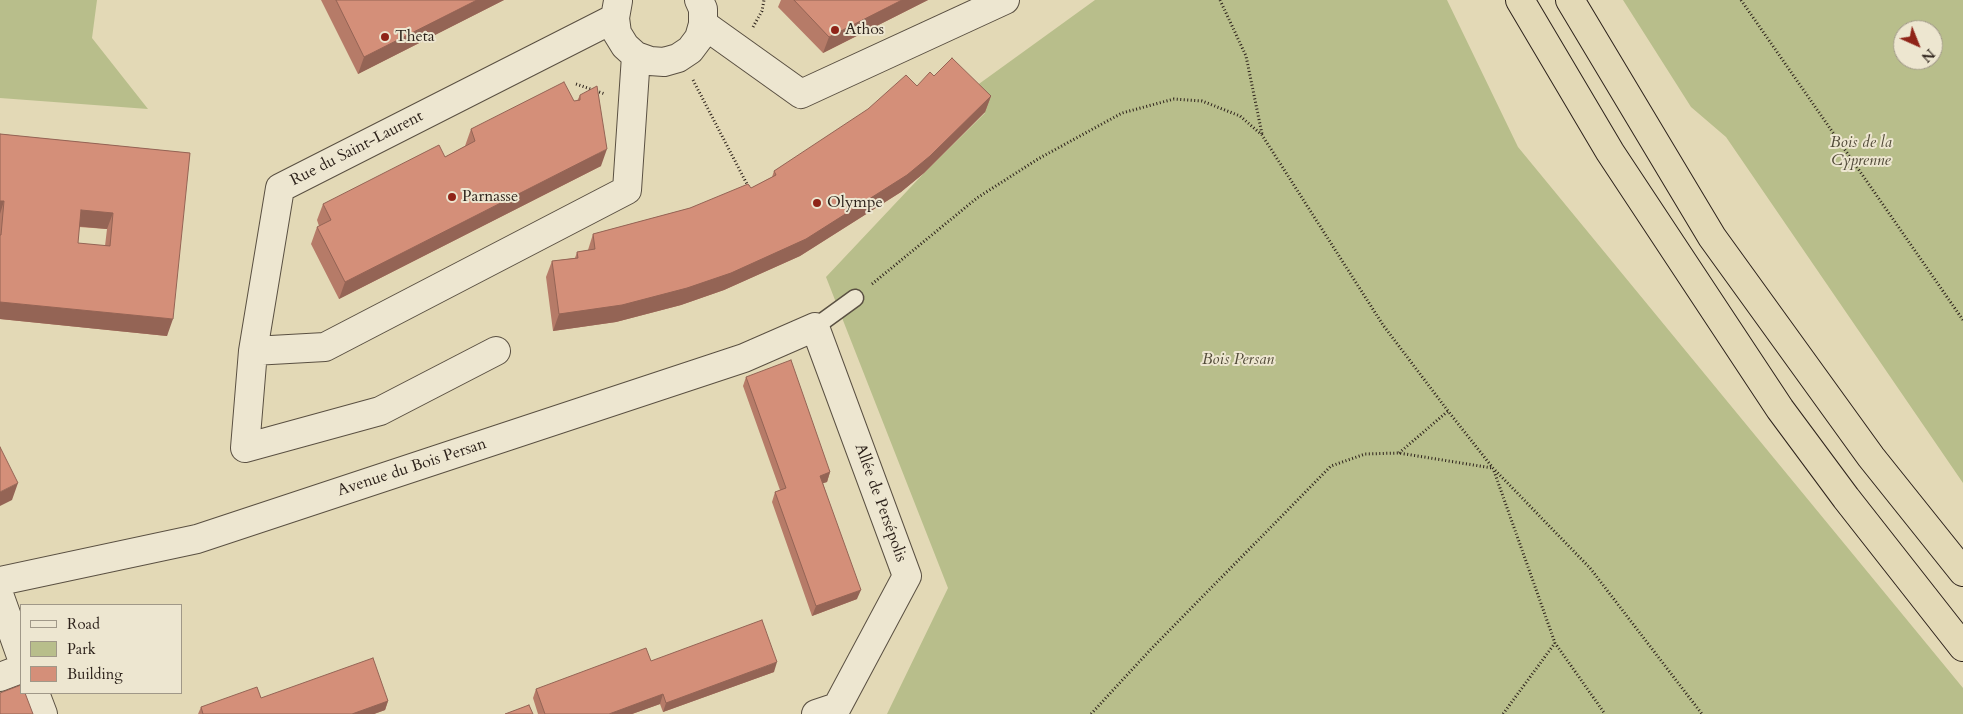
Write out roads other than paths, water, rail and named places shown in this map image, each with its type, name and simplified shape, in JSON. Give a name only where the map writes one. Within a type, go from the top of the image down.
[{"type":"highway","points":[[1520,0],[1610,152],[1780,409],[1846,498],[1963,647]]},
{"type":"highway","points":[[1570,0],[1712,237],[1871,457],[1963,572]]},
{"type":"street","points":[[701,12],[801,94],[1005,0]]},
{"type":"street","points":[[617,9],[617,33],[625,46],[636,56],[650,61],[664,62],[678,58],[690,50],[699,38],[701,12]]},
{"type":"street","name":"Rue du Saint-Laurent","points":[[496,351],[380,411],[245,448],[253,351],[280,188],[617,9]]},
{"type":"street","points":[[253,351],[325,347],[627,190],[636,56]]},
{"type":"street","name":"Avenue du Bois Persan","points":[[0,581],[197,539],[744,358],[814,327]]},
{"type":"street","name":"Allée de Persépolis","points":[[814,327],[907,576],[837,707],[816,714]]},
{"type":"street","points":[[0,597],[20,653]]},
{"type":"street","points":[[0,677],[20,669]]},
{"type":"street","points":[[35,694],[44,714]]},
{"type":"lane","points":[[814,327],[856,298]]},
{"type":"place","name":"Athos","points":[[835,30]]},
{"type":"place","name":"Theta","points":[[385,37]]},
{"type":"place","name":"Parnasse","points":[[452,197]]},
{"type":"place","name":"Olympe","points":[[817,203]]},
{"type":"park label","name":"Bois de la Cyprenne","points":[[1861,152]]},
{"type":"park label","name":"Bois Persan","points":[[1238,360]]}]
